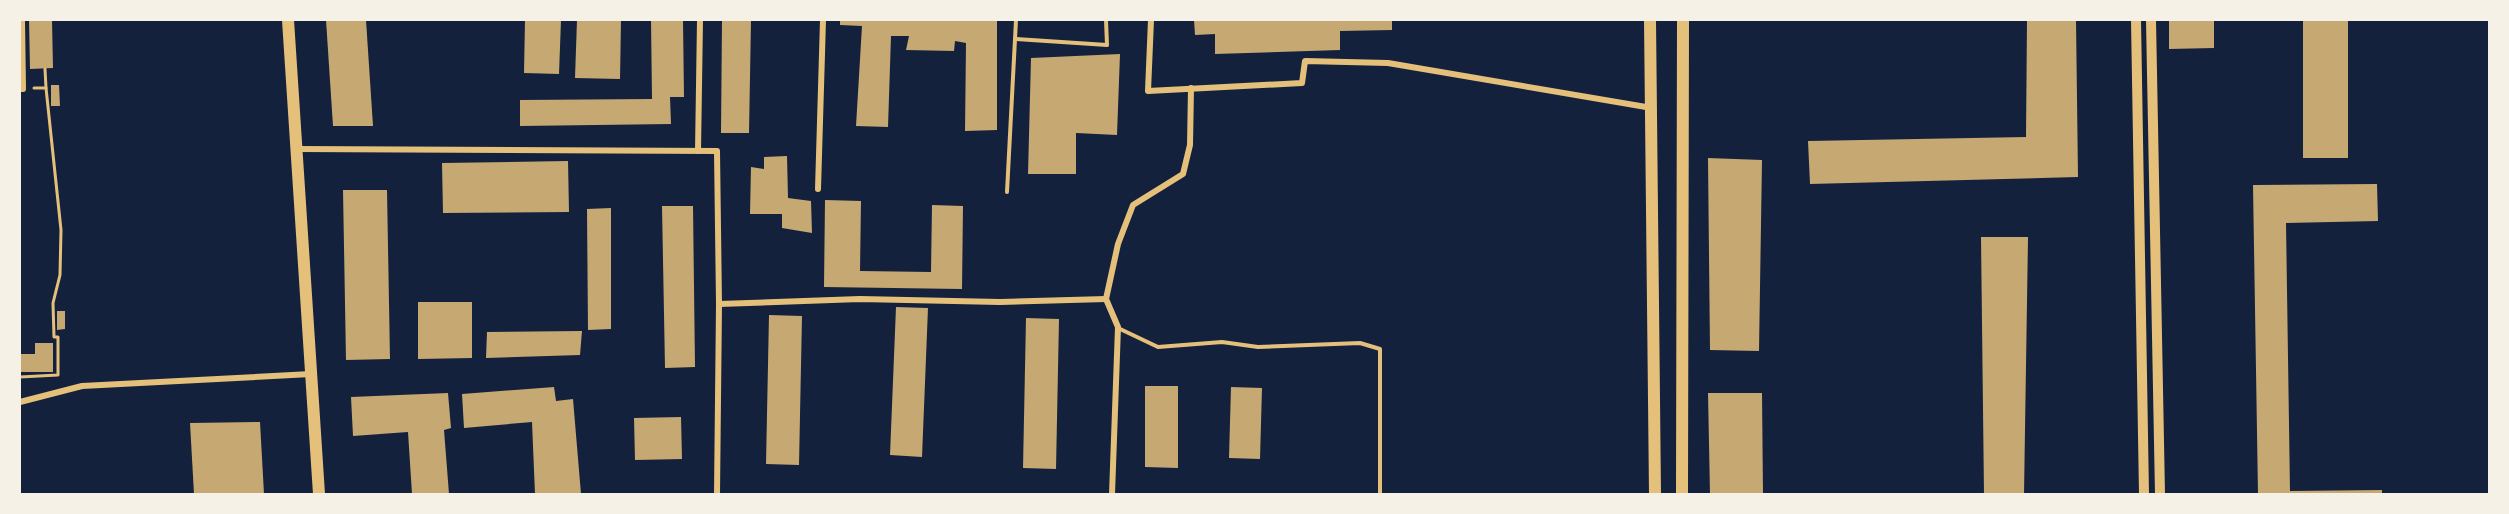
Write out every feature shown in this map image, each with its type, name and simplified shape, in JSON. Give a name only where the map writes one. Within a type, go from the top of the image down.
[{"type":"main road","points":[[288,20],[319,495]]},
{"type":"main road","points":[[1650,20],[1653,109],[1655,495]]},
{"type":"main road","points":[[1682,495],[1683,20]]},
{"type":"street","points":[[21,89],[22,20]]},
{"type":"street","points":[[698,151],[700,20]]},
{"type":"street","points":[[818,189],[823,20]]},
{"type":"street","points":[[1151,20],[1148,91],[1302,83],[1305,61],[1388,63],[1653,109]]},
{"type":"street","points":[[2136,20],[2144,495]]},
{"type":"street","points":[[2151,20],[2160,495]]},
{"type":"street","points":[[1113,495],[1118,327],[1106,299],[1118,244],[1133,205],[1183,174],[1190,145],[1191,88]]},
{"type":"street","points":[[296,149],[717,151],[719,304],[717,495]]},
{"type":"street","points":[[719,304],[860,298],[999,302],[1106,299]]},
{"type":"street","points":[[20,402],[82,386],[311,374]]},
{"type":"lane","points":[[1007,192],[1016,20]]},
{"type":"lane","points":[[1016,39],[1107,45],[1106,20]]},
{"type":"lane","points":[[1118,327],[1158,347],[1222,342],[1258,347],[1360,343],[1380,349],[1380,495]]},
{"type":"path","points":[[20,377],[58,375],[58,337],[54,337],[53,303],[60,275],[61,230],[55,158],[46,108],[45,69]]},
{"type":"path","points":[[21,89],[46,88]]},
{"type":"building","points":[[29,20],[52,20],[53,68],[30,69]]},
{"type":"building","points":[[326,20],[366,20],[373,126],[333,126]]},
{"type":"building","points":[[525,20],[561,20],[559,74],[524,73]]},
{"type":"building","points":[[577,20],[621,20],[620,79],[575,78]]},
{"type":"building","points":[[651,20],[683,20],[684,97],[670,97],[671,124],[520,126],[520,100],[652,99]]},
{"type":"building","points":[[722,20],[751,20],[749,133],[721,133]]},
{"type":"building","points":[[840,20],[997,20],[997,130],[965,131],[966,43],[955,41],[954,51],[906,50],[909,36],[891,36],[888,127],[856,126],[862,26],[840,25]]},
{"type":"building","points":[[1194,20],[1392,20],[1392,30],[1340,31],[1340,50],[1215,54],[1215,34],[1195,35]]},
{"type":"building","points":[[2027,20],[2076,20],[2078,177],[1810,184],[1808,141],[2026,137]]},
{"type":"building","points":[[2169,20],[2214,20],[2214,48],[2169,49]]},
{"type":"building","points":[[2303,20],[2348,20],[2348,158],[2303,158]]},
{"type":"building","points":[[1120,54],[1117,135],[1076,133],[1076,174],[1028,174],[1031,58]]},
{"type":"building","points":[[51,85],[59,85],[60,106],[51,106]]},
{"type":"building","points":[[787,156],[788,198],[811,201],[812,233],[782,228],[782,214],[750,214],[751,167],[764,169],[764,157]]},
{"type":"building","points":[[1708,158],[1762,160],[1759,351],[1710,350]]},
{"type":"building","points":[[568,161],[569,212],[443,213],[442,163]]},
{"type":"building","points":[[2377,184],[2378,221],[2286,223],[2290,491],[2382,490],[2382,494],[2258,494],[2253,185]]},
{"type":"building","points":[[343,190],[387,190],[390,359],[346,360]]},
{"type":"building","points":[[825,200],[861,201],[860,271],[931,272],[932,205],[963,206],[962,289],[824,287]]},
{"type":"building","points":[[662,206],[693,206],[695,367],[665,368]]},
{"type":"building","points":[[611,208],[611,329],[588,330],[587,209]]},
{"type":"building","points":[[1981,237],[2028,237],[2024,494],[1984,494]]},
{"type":"building","points":[[418,302],[472,302],[472,358],[418,359]]},
{"type":"building","points":[[896,307],[928,308],[922,457],[890,455]]},
{"type":"building","points":[[57,311],[65,311],[65,329],[57,330]]},
{"type":"building","points":[[769,315],[802,316],[799,465],[766,464]]},
{"type":"building","points":[[1026,318],[1059,319],[1056,469],[1023,468]]},
{"type":"building","points":[[582,331],[580,355],[486,358],[487,332]]},
{"type":"building","points":[[35,343],[53,343],[53,372],[20,372],[20,354],[35,354]]},
{"type":"building","points":[[1145,386],[1178,386],[1178,468],[1145,467]]},
{"type":"building","points":[[554,387],[556,401],[573,399],[581,494],[535,494],[532,422],[464,428],[462,394]]},
{"type":"building","points":[[1231,387],[1262,388],[1260,459],[1229,458]]},
{"type":"building","points":[[448,393],[451,428],[444,430],[449,494],[412,494],[408,432],[353,436],[351,397]]},
{"type":"building","points":[[1708,393],[1762,393],[1763,494],[1710,494]]},
{"type":"building","points":[[681,417],[682,459],[635,460],[634,418]]},
{"type":"building","points":[[260,422],[264,494],[194,494],[190,423]]}]
